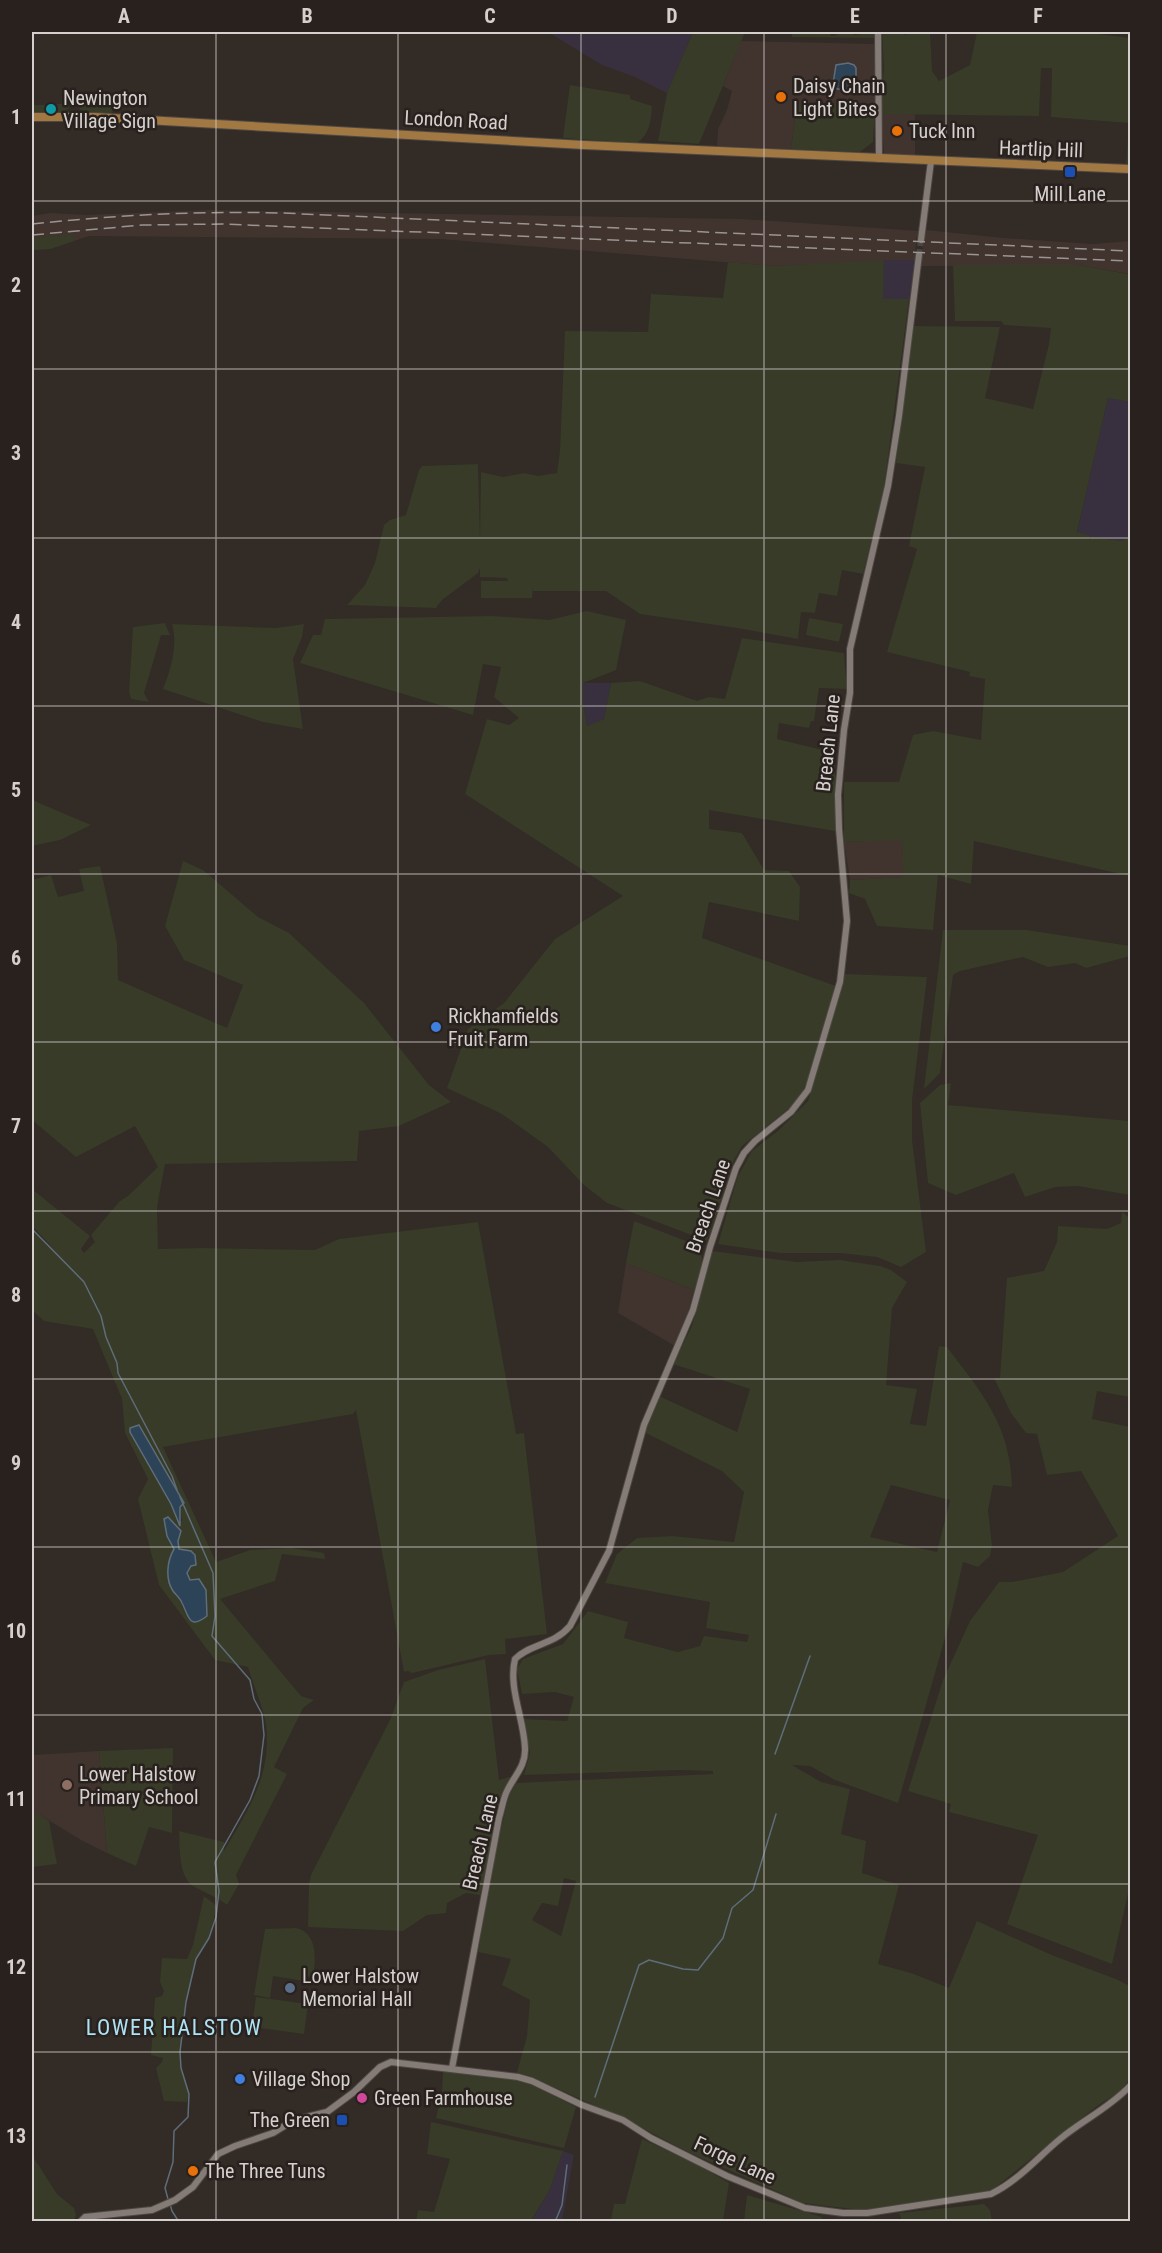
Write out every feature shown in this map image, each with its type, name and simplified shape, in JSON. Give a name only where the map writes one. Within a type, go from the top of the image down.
[{"type":"main road","name":"London Road","points":[[32,117],[94,117],[879,159]]},
{"type":"main road","name":"Hartlip Hill","points":[[879,159],[1131,169]]},
{"type":"street","points":[[878,32],[879,159]]},
{"type":"street","points":[[921,240],[931,161]]},
{"type":"street","name":"Breach Lane","points":[[452,2068],[499,1818],[507,1791],[520,1770],[524,1758],[525,1747],[516,1692],[515,1659],[524,1652],[564,1634],[609,1551],[644,1425],[693,1310],[710,1247],[736,1168],[744,1153],[755,1141],[791,1112],[808,1090],[816,1070],[820,1048],[840,982],[847,921],[838,795],[850,693],[850,649],[886,497],[899,416],[919,255]]},
{"type":"street","name":"Forge Lane","points":[[83,2219],[144,2212],[164,2206],[193,2187],[218,2154],[226,2149],[267,2136],[294,2120],[327,2112],[354,2092],[378,2068],[394,2062],[518,2077],[532,2081],[582,2105],[623,2120],[651,2138],[770,2195],[805,2208],[858,2214],[942,2203],[998,2191],[1061,2138],[1105,2109],[1131,2086]]},
{"type":"shaded area","points":[[548,32],[693,32],[667,93],[635,77],[602,65]]},
{"type":"shaded area","points":[[741,41],[874,44],[877,50],[875,104],[797,103],[791,149],[717,146],[718,129],[727,110],[732,91],[723,86]]},
{"type":"shaded area","points":[[881,114],[915,114],[915,155],[884,155]]},
{"type":"shaded area","points":[[210,210],[742,219],[920,231],[916,239],[915,260],[774,266],[440,239],[89,236],[50,249],[32,250],[32,216],[50,213],[86,215]]},
{"type":"shaded area","points":[[926,230],[1093,244],[1130,241],[1130,274],[1078,265],[920,266]]},
{"type":"shaded area","points":[[884,260],[915,260],[909,299],[882,299]]},
{"type":"shaded area","points":[[1108,398],[1130,402],[1130,535],[1123,541],[1077,533]]},
{"type":"shaded area","points":[[583,683],[611,683],[604,719],[587,726],[583,701]]},
{"type":"shaded area","points":[[902,839],[904,877],[850,880],[844,842]]},
{"type":"shaded area","points":[[626,1263],[694,1290],[684,1327],[675,1346],[618,1313]]},
{"type":"shaded area","name":"Lower Halstow Primary School","points":[[99,1751],[107,1853],[40,1815],[32,1815],[32,1755]]},
{"type":"shaded area","points":[[563,2151],[574,2155],[562,2221],[531,2222],[550,2189]]},
{"type":"green space","points":[[693,32],[745,32],[699,144],[658,141],[667,93]]},
{"type":"green space","points":[[792,32],[830,32],[831,36],[837,35],[837,32],[853,32],[854,35],[875,32],[875,38],[792,37]]},
{"type":"green space","points":[[882,32],[903,32],[905,35],[912,32],[930,32],[932,71],[939,81],[970,65],[977,32],[1083,32],[1130,38],[1130,165],[1126,165],[1129,123],[1051,117],[1052,68],[1041,68],[1039,116],[881,114],[884,67]]},
{"type":"green space","points":[[570,85],[630,95],[630,99],[652,106],[645,136],[637,143],[563,138]]},
{"type":"green space","points":[[83,102],[99,107],[113,106],[112,116],[80,110],[78,104]]},
{"type":"green space","points":[[797,103],[875,104],[873,142],[860,152],[791,149]]},
{"type":"green space","points":[[70,104],[69,108],[63,112],[32,113],[32,105]]},
{"type":"green space","points":[[73,234],[74,241],[50,249],[32,250],[32,238]]},
{"type":"green space","points":[[884,260],[883,299],[909,299],[884,487],[863,574],[842,570],[837,596],[819,593],[815,613],[801,612],[798,639],[640,614],[606,591],[533,591],[533,587],[532,598],[481,598],[481,581],[508,581],[507,578],[480,577],[480,568],[478,573],[442,600],[436,608],[347,605],[365,585],[375,563],[384,525],[390,520],[406,515],[422,466],[478,464],[480,539],[481,472],[503,477],[524,473],[538,476],[557,473],[565,331],[648,332],[651,294],[723,298],[728,262],[774,266]]},
{"type":"green space","points":[[953,265],[1078,265],[1128,274],[1130,266],[1130,402],[1108,398],[1077,532],[1090,536],[1089,541],[1091,537],[1123,541],[1130,534],[1130,876],[974,841],[971,884],[938,875],[933,930],[877,926],[865,899],[849,893],[850,880],[903,877],[902,840],[844,842],[844,782],[899,782],[913,735],[933,731],[981,740],[985,679],[969,676],[970,672],[887,652],[917,549],[909,546],[925,467],[896,463],[913,326],[1000,327],[985,398],[1033,409],[1051,328],[1004,325],[1001,321],[955,321]]},
{"type":"green space","points":[[587,611],[626,620],[616,670],[583,683],[587,726],[604,719],[611,683],[640,681],[697,701],[709,697],[725,699],[742,638],[844,653],[847,689],[819,688],[814,721],[811,721],[809,728],[779,723],[777,739],[835,753],[835,831],[709,810],[709,829],[742,833],[764,870],[789,871],[800,887],[799,921],[709,902],[702,938],[836,986],[810,1074],[798,1101],[742,1146],[734,1160],[707,1241],[607,1203],[584,1185],[548,1147],[502,1114],[447,1088],[468,1029],[504,1003],[555,939],[623,896],[465,794],[487,719],[509,725],[519,718],[494,697],[501,667],[483,664],[473,715],[300,663],[313,635],[321,635],[325,619],[492,616],[549,620]]},
{"type":"green space","points":[[809,618],[843,624],[839,642],[806,635]]},
{"type":"green space","points":[[165,623],[170,635],[161,635],[144,693],[149,702],[131,699],[129,692],[133,627]]},
{"type":"green space","points":[[172,624],[276,628],[304,624],[302,637],[293,659],[303,729],[263,722],[163,689],[173,657]]},
{"type":"green space","points":[[32,799],[91,825],[60,840],[32,846]]},
{"type":"green space","points":[[183,861],[203,870],[258,917],[289,933],[364,1003],[429,1085],[451,1102],[399,1126],[359,1131],[357,1161],[165,1164],[157,1207],[158,1249],[315,1250],[339,1239],[478,1222],[516,1434],[524,1433],[547,1634],[505,1639],[506,1654],[489,1655],[412,1673],[404,1672],[356,1410],[353,1414],[163,1447],[216,1562],[250,1550],[292,1548],[324,1553],[325,1559],[282,1554],[275,1581],[220,1599],[301,1696],[314,1700],[303,1708],[274,1767],[287,1774],[236,1875],[239,1884],[227,1905],[188,1881],[182,1868],[179,1831],[224,1842],[224,1851],[249,1806],[262,1776],[267,1743],[266,1725],[260,1703],[248,1667],[215,1660],[159,1585],[138,1499],[148,1479],[125,1433],[122,1399],[93,1329],[44,1321],[32,1310],[32,1229],[56,1251],[32,1226],[32,1189],[90,1236],[81,1249],[84,1253],[95,1242],[91,1235],[120,1201],[158,1167],[135,1126],[76,1157],[32,1120],[32,880],[51,875],[58,897],[84,891],[79,869],[100,866],[117,943],[118,980],[227,1028],[243,985],[184,960],[165,926]],"holes":[[[139,1425],[184,1503],[180,1506],[182,1521],[177,1521],[171,1504],[130,1432],[130,1428]],[[164,1520],[180,1531],[177,1541],[179,1549],[191,1551],[191,1565],[187,1573],[190,1580],[195,1580],[207,1596],[206,1601],[186,1615],[178,1596],[172,1553],[175,1549],[167,1536]]]},
{"type":"green space","points":[[943,930],[1027,930],[1130,946],[1130,956],[1086,968],[1075,963],[1048,967],[1023,957],[960,971],[953,975],[940,1073],[924,1089]]},
{"type":"green space","points":[[845,974],[927,977],[912,1100],[912,1140],[926,1252],[901,1267],[877,1257],[840,1253],[780,1253],[718,1244],[738,1176],[752,1151],[779,1130],[808,1101]]},
{"type":"green space","points":[[951,1083],[948,1105],[1130,1121],[1130,1195],[1078,1186],[1055,1187],[1025,1197],[1014,1173],[956,1195],[928,1183],[920,1103],[940,1085]]},
{"type":"green space","points":[[1122,1212],[1130,1218],[1130,1397],[1097,1391],[1092,1419],[1130,1427],[1130,1885],[1112,1964],[1007,1924],[1038,1835],[949,1812],[951,1804],[908,1791],[943,1680],[970,1621],[999,1582],[1012,1582],[1063,1572],[1118,1536],[1081,1471],[1047,1475],[1037,1434],[1026,1433],[1011,1413],[994,1378],[1000,1378],[1007,1278],[1044,1271],[1057,1242],[1058,1226],[1107,1229],[1121,1223]]},
{"type":"green space","points":[[634,1221],[694,1244],[699,1249],[702,1266],[694,1290],[626,1263]]},
{"type":"green space","points":[[712,1251],[797,1262],[840,1260],[880,1266],[891,1270],[907,1282],[892,1308],[886,1385],[917,1389],[910,1424],[926,1426],[939,1346],[947,1347],[983,1396],[1006,1445],[1012,1487],[993,1485],[988,1510],[992,1545],[990,1556],[978,1567],[963,1562],[949,1624],[898,1803],[835,1780],[810,1766],[792,1765],[821,1782],[850,1789],[841,1834],[866,1841],[862,1873],[899,1885],[878,1964],[911,1973],[949,1988],[977,1921],[1054,1956],[1130,1986],[1130,2079],[1119,2092],[1097,2106],[992,2190],[861,2210],[803,2203],[690,2153],[625,2119],[536,2079],[516,2076],[527,2036],[530,2000],[502,1985],[511,1959],[478,1952],[496,1849],[509,1796],[516,1783],[713,1774],[713,1771],[679,1770],[524,1775],[530,1753],[523,1719],[567,1721],[574,1697],[555,1692],[522,1694],[517,1669],[523,1659],[563,1644],[588,1611],[628,1622],[624,1638],[678,1652],[700,1646],[704,1636],[747,1642],[749,1635],[706,1628],[710,1602],[605,1583],[617,1554],[637,1538],[672,1536],[734,1542],[744,1492],[722,1471],[644,1432],[659,1396],[737,1432],[750,1389],[673,1364],[692,1326]],"holes":[[[891,1485],[950,1500],[937,1552],[870,1537]],[[564,1878],[576,1881],[561,1936],[532,1920],[542,1903],[558,1906]]]},
{"type":"green space","points":[[485,1659],[499,1780],[513,1776],[503,1793],[480,1895],[466,1893],[447,1903],[446,1913],[427,1915],[403,1931],[308,1927],[311,1875],[390,1720],[404,1682],[438,1670]]},
{"type":"green space","points":[[173,1748],[172,1833],[149,1827],[136,1866],[107,1853],[99,1751]]},
{"type":"green space","points":[[32,1815],[40,1815],[49,1821],[57,1864],[32,1867]]},
{"type":"green space","points":[[204,1896],[217,1906],[209,1938],[196,1959],[186,2002],[180,2052],[181,2068],[189,2094],[187,2102],[164,2101],[156,2068],[163,2058],[151,2055],[155,1998],[162,1996],[164,1991],[160,1982],[162,1958],[187,1959],[193,1945]]},
{"type":"green space","points":[[296,1928],[308,1935],[312,1941],[315,1955],[313,1977],[305,1976],[304,1981],[273,1976],[270,1998],[254,1995],[265,1929]]},
{"type":"green space","points":[[256,1997],[308,2004],[304,2034],[252,2027]]},
{"type":"green space","points":[[443,2070],[527,2082],[576,2107],[564,2148],[436,2118],[442,2091]]},
{"type":"green space","points":[[431,2122],[563,2151],[550,2189],[531,2221],[416,2221],[418,2210],[434,2212],[450,2159],[427,2154]]},
{"type":"green space","points":[[642,2139],[696,2164],[729,2183],[723,2221],[611,2221],[614,2204],[625,2204]]},
{"type":"green space","points":[[32,2155],[57,2194],[74,2208],[76,2215],[74,2221],[32,2221]]},
{"type":"green space","points":[[747,2195],[822,2217],[821,2221],[744,2221]]},
{"type":"green space","points":[[984,2204],[990,2210],[992,2221],[902,2221],[899,2213]]},
{"type":"water","points":[[848,63],[856,68],[856,89],[837,89],[833,84],[836,65]]},
{"type":"water","points":[[139,1425],[184,1503],[180,1507],[180,1526],[171,1504],[130,1432],[130,1428]]},
{"type":"water","points":[[168,1517],[181,1531],[178,1541],[179,1549],[191,1551],[195,1555],[196,1565],[191,1566],[187,1573],[190,1580],[199,1579],[206,1590],[207,1616],[196,1622],[190,1620],[181,1601],[170,1586],[168,1564],[174,1549],[167,1536],[164,1519]]},
{"type":"waterway","points":[[32,1229],[84,1282],[101,1316],[106,1337],[117,1363],[118,1373],[172,1476],[177,1490]]},
{"type":"waterway","points":[[168,2199],[165,2188],[173,2162],[174,2131],[188,2117],[189,2094],[181,2068],[180,2052],[186,2002],[196,1959],[209,1938],[216,1917],[219,1891],[215,1862],[250,1800],[259,1776],[264,1735],[262,1714],[254,1699],[250,1680],[212,1636],[215,1616],[213,1573],[180,1497]]},
{"type":"waterway","points":[[775,1754],[810,1656]]},
{"type":"waterway","points":[[595,2097],[639,1965],[649,1960],[683,1969],[698,1970],[723,1938],[732,1908],[753,1890],[776,1814]]},
{"type":"waterway","points":[[555,2222],[562,2205],[567,2165]]},
{"type":"waterway","points":[[170,2204],[179,2222]]},
{"type":"tunnel","points":[[919,255],[921,240]]},
{"type":"railway","points":[[32,224],[157,214],[282,213],[1130,251]]},
{"type":"railway","points":[[32,235],[142,225],[222,224],[1130,261]]},
{"type":"place","name":"Daisy Chain Light Bites","points":[[781,97]]},
{"type":"place","name":"Newington Village Sign","points":[[51,109]]},
{"type":"place","name":"Tuck Inn","points":[[897,131]]},
{"type":"place","name":"Mill Lane","points":[[1070,172]]},
{"type":"place","name":"Rickhamfields Fruit Farm","points":[[436,1027]]},
{"type":"place","name":"Lower Halstow Primary School","points":[[67,1785]]},
{"type":"place","name":"Lower Halstow Memorial Hall","points":[[290,1988]]},
{"type":"place","name":"Village Shop","points":[[240,2079]]},
{"type":"place","name":"Green Farmhouse","points":[[362,2098]]},
{"type":"place","name":"The Green","points":[[342,2120]]},
{"type":"place","name":"The Three Tuns","points":[[193,2171]]},
{"type":"district","name":"LOWER HALSTOW","points":[[174,2027]]}]
